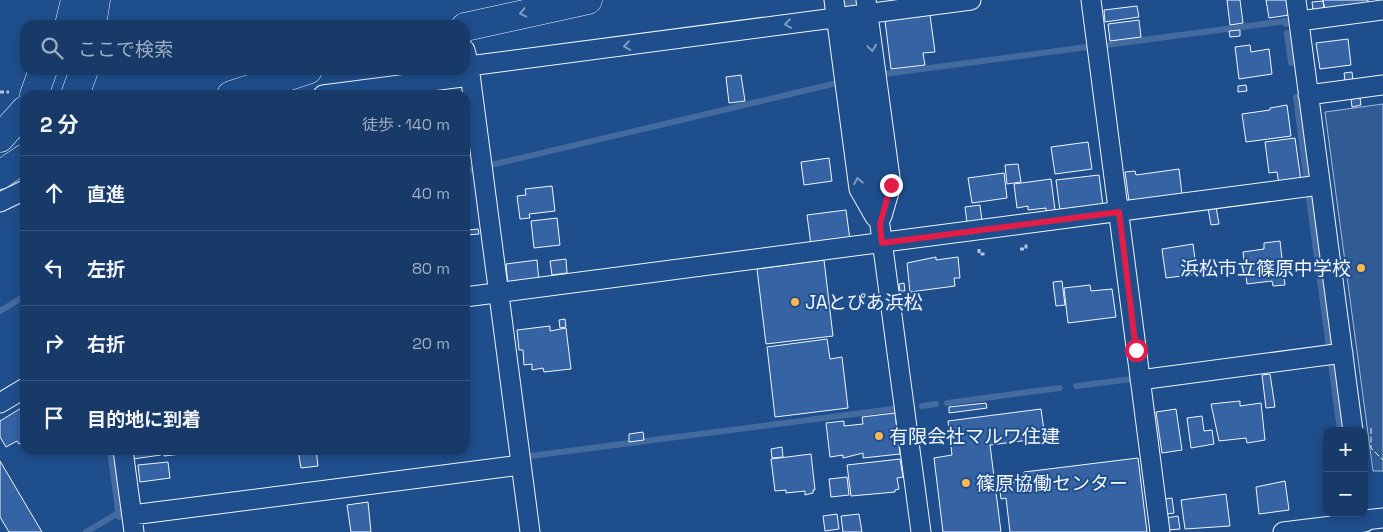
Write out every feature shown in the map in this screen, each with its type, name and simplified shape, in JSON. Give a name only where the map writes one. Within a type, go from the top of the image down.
[{"type":"highway","points":[[52,20],[54,0]]},
{"type":"highway","points":[[71,20],[75,0]]},
{"type":"highway","points":[[93,20],[96,0]]},
{"type":"highway","points":[[470,26],[588,0]]},
{"type":"highway","points":[[29,90],[40,75]]},
{"type":"highway","points":[[55,90],[61,75]]},
{"type":"highway","points":[[77,90],[82,75]]},
{"type":"highway","points":[[246,90],[293,75]]},
{"type":"highway","points":[[0,138],[20,103]]},
{"type":"highway","points":[[0,155],[20,139]]},
{"type":"highway","points":[[0,175],[20,161]]},
{"type":"highway","points":[[0,183],[20,176]]},
{"type":"street","points":[[470,64],[852,11],[971,0]]},
{"type":"street","points":[[1090,0],[1160,532]]},
{"type":"street","points":[[1296,0],[1352,427]]},
{"type":"street","points":[[1299,21],[1383,10]]},
{"type":"street","points":[[852,11],[891,185],[880,224],[921,532]]},
{"type":"street","points":[[852,11],[859,189],[880,224]]},
{"type":"street","points":[[346,90],[417,75]]},
{"type":"street","points":[[469,75],[530,532]]},
{"type":"street","points":[[1308,95],[1383,85]]},
{"type":"street","points":[[470,295],[1320,185]]},
{"type":"street","points":[[0,202],[20,192]]},
{"type":"street","points":[[1140,380],[1343,353]]},
{"type":"street","points":[[0,403],[20,391]]},
{"type":"street","points":[[124,455],[133,524],[521,465]]},
{"type":"street","points":[[1283,532],[1369,521]]},
{"type":"path","points":[[0,92],[20,98]]},
{"type":"shaded area","name":"浜松市立篠原中学校","points":[[1383,104],[1383,471],[1373,471],[1325,112]]},
{"type":"building","points":[[1227,0],[1240,0],[1243,23],[1230,25]]},
{"type":"building","points":[[1266,0],[1287,0],[1289,15],[1269,18]]},
{"type":"building","points":[[1323,0],[1368,0],[1368,4],[1325,10]]},
{"type":"building","points":[[1323,1],[1324,8],[1313,10],[1312,2]]},
{"type":"building","points":[[1137,6],[1139,17],[1105,22],[1104,10]]},
{"type":"building","points":[[930,15],[935,52],[923,53],[925,65],[891,69],[885,21]]},
{"type":"building","points":[[1139,20],[1141,37],[1110,41],[1108,24]]},
{"type":"building","points":[[1240,30],[1240,36],[1230,37],[1229,31]]},
{"type":"building","points":[[1348,39],[1351,65],[1320,69],[1316,43]]},
{"type":"building","points":[[1250,45],[1251,52],[1269,49],[1272,74],[1239,79],[1235,47]]},
{"type":"building","points":[[1352,72],[1353,80],[1345,81],[1344,73]]},
{"type":"building","points":[[741,75],[745,101],[729,103],[726,77]]},
{"type":"building","points":[[1246,85],[1247,91],[1238,92],[1238,86]]},
{"type":"building","points":[[1360,98],[1361,105],[1352,107],[1351,99]]},
{"type":"building","points":[[1287,105],[1291,136],[1246,142],[1242,114],[1270,110],[1270,108]]},
{"type":"building","points":[[1295,138],[1301,181],[1279,184],[1277,172],[1269,173],[1265,142]]},
{"type":"building","points":[[1088,142],[1092,169],[1055,174],[1051,147]]},
{"type":"building","points":[[829,158],[832,181],[804,185],[801,162]]},
{"type":"building","points":[[1018,164],[1021,182],[1007,184],[1005,165]]},
{"type":"building","points":[[1179,169],[1182,194],[1129,201],[1125,172],[1135,171],[1136,175]]},
{"type":"building","points":[[1004,173],[1007,198],[972,203],[968,178]]},
{"type":"building","points":[[1099,175],[1103,206],[1060,211],[1056,180]]},
{"type":"building","points":[[1051,179],[1055,210],[1046,211],[1046,208],[1028,210],[1028,206],[1017,208],[1014,184]]},
{"type":"building","points":[[552,186],[555,211],[529,214],[530,218],[520,219],[517,196],[526,195],[525,189]]},
{"type":"building","points":[[980,205],[982,221],[967,223],[965,207]]},
{"type":"building","points":[[1216,207],[1219,224],[1211,225],[1208,208]]},
{"type":"building","points":[[846,210],[850,240],[811,245],[807,215]]},
{"type":"building","points":[[557,218],[560,245],[534,248],[531,221]]},
{"type":"building","points":[[478,229],[479,234],[470,235],[470,230]]},
{"type":"building","points":[[1280,241],[1285,285],[1273,286],[1272,281],[1247,284],[1243,252],[1264,249],[1264,243]]},
{"type":"building","points":[[1193,244],[1197,274],[1166,278],[1162,249]]},
{"type":"building","points":[[936,257],[936,260],[958,257],[960,278],[954,278],[955,286],[910,292],[907,263]]},
{"type":"building","points":[[566,259],[567,273],[552,275],[550,261]]},
{"type":"building","points":[[537,260],[539,282],[508,286],[506,264]]},
{"type":"building","name":"JAとぴあ浜松","points":[[824,260],[833,336],[766,344],[757,269]]},
{"type":"building","points":[[1062,281],[1065,305],[1056,306],[1053,282]]},
{"type":"building","points":[[904,283],[905,291],[900,291],[899,284]]},
{"type":"building","points":[[1090,285],[1091,291],[1112,289],[1116,317],[1068,323],[1064,288]]},
{"type":"building","points":[[565,319],[566,327],[560,328],[559,320]]},
{"type":"building","points":[[550,326],[550,331],[566,328],[571,369],[544,372],[543,368],[532,370],[532,364],[524,365],[523,350],[519,350],[517,330]]},
{"type":"building","points":[[827,339],[830,359],[842,357],[848,408],[775,417],[767,347]]},
{"type":"building","points":[[1270,374],[1275,407],[1266,408],[1262,375]]},
{"type":"building","points":[[1240,401],[1240,406],[1261,403],[1265,440],[1247,443],[1246,438],[1219,441],[1211,404]]},
{"type":"building","points":[[986,403],[987,408],[949,413],[949,407]]},
{"type":"building","points":[[20,409],[20,443],[17,441],[6,447],[0,437],[0,421]]},
{"type":"building","name":"篠原協働センター","points":[[1041,409],[1045,438],[990,445],[1001,532],[943,532],[934,458],[952,455],[948,421]]},
{"type":"building","points":[[1176,409],[1182,450],[1162,453],[1156,412]]},
{"type":"building","points":[[895,413],[900,454],[863,458],[863,453],[843,458],[843,455],[830,457],[826,423],[844,421],[844,426],[863,424],[862,417]]},
{"type":"building","points":[[1202,416],[1204,431],[1212,430],[1214,444],[1191,448],[1187,418]]},
{"type":"building","points":[[643,432],[644,440],[629,442],[629,434]]},
{"type":"building","points":[[782,447],[783,457],[772,458],[771,449]]},
{"type":"building","points":[[811,454],[815,490],[813,490],[813,493],[805,495],[805,491],[786,493],[786,490],[775,491],[771,459]]},
{"type":"building","points":[[133,455],[161,455],[133,459]]},
{"type":"building","points":[[299,455],[317,455],[318,466],[301,468]]},
{"type":"building","points":[[1138,458],[1147,532],[1010,532],[1006,498],[1001,499],[999,484],[1025,481],[1024,472]]},
{"type":"building","points":[[900,459],[903,477],[897,478],[899,489],[895,490],[895,492],[851,496],[847,465]]},
{"type":"building","points":[[0,461],[42,532],[9,532],[0,517]]},
{"type":"building","points":[[168,462],[170,478],[140,482],[138,465]]},
{"type":"building","points":[[847,477],[849,495],[831,497],[829,479]]},
{"type":"building","points":[[1285,481],[1289,510],[1259,514],[1256,487]]},
{"type":"building","points":[[1226,494],[1230,526],[1185,529],[1181,500]]},
{"type":"building","points":[[1172,498],[1174,513],[1167,514],[1165,499]]},
{"type":"building","points":[[368,502],[371,532],[351,532],[347,505]]},
{"type":"building","points":[[837,514],[839,529],[825,531],[823,516]]},
{"type":"building","points":[[859,514],[862,532],[843,532],[841,516]]},
{"type":"building","points":[[1178,516],[1180,529],[1168,530],[1166,518]]},
{"type":"waterway","points":[[1106,45],[1286,21],[1286,24]]},
{"type":"waterway","points":[[1287,33],[1291,63]]},
{"type":"waterway","points":[[884,74],[1087,47]]},
{"type":"waterway","points":[[491,165],[837,83]]},
{"type":"waterway","points":[[1296,97],[1306,176]]},
{"type":"waterway","points":[[1309,198],[1329,347]]},
{"type":"waterway","points":[[0,311],[20,299]]},
{"type":"waterway","points":[[1331,362],[1339,427]]},
{"type":"waterway","points":[[1076,386],[1132,379]]},
{"type":"waterway","points":[[947,403],[1060,388]]},
{"type":"waterway","points":[[922,406],[936,404]]},
{"type":"waterway","points":[[530,456],[893,409]]},
{"type":"waterway","points":[[111,455],[119,517]]},
{"type":"waterway","points":[[86,532],[118,513]]},
{"type":"tunnel","points":[[850,0],[853,24]]},
{"type":"fence","points":[[1371,428],[1371,448],[1383,460]]},
{"type":"place","name":"浜松市立篠原中学校","points":[[1361,268]]},
{"type":"place","name":"JAとぴあ浜松","points":[[795,302]]},
{"type":"place","name":"有限会社マルワ住建","points":[[879,436]]},
{"type":"place","name":"篠原協働センター","points":[[966,483]]},
{"type":"route","points":[[891,185],[880,224],[882,243],[1119,212],[1136,350]]}]
